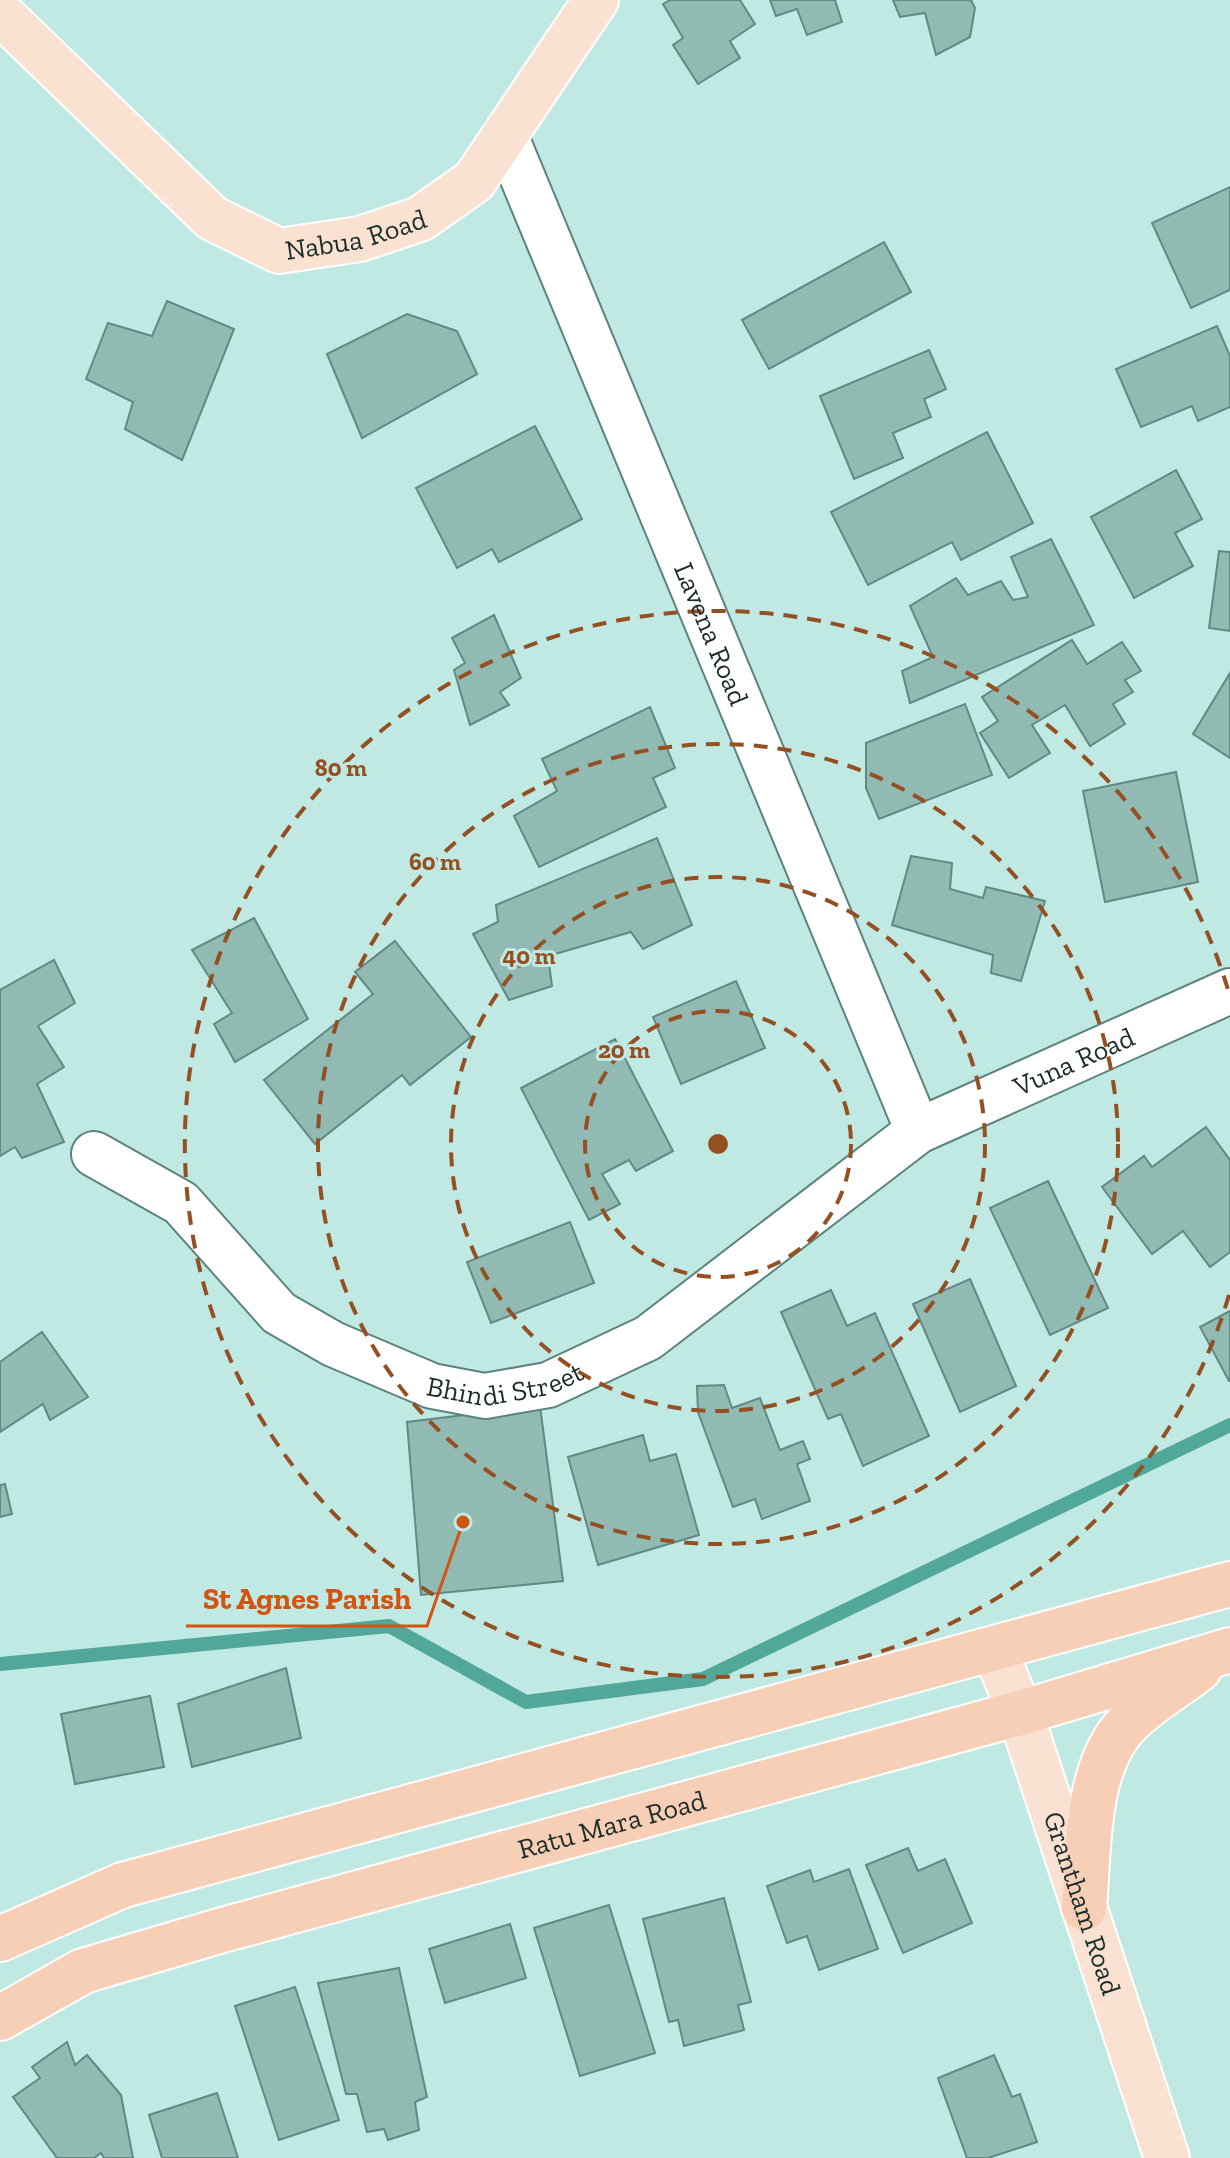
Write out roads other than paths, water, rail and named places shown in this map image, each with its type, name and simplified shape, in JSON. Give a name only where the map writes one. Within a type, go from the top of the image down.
[{"type":"highway","points":[[0,1939],[123,1885],[1230,1584]]},
{"type":"highway","points":[[1084,1908],[1096,1790],[1107,1752],[1123,1728],[1225,1651]]},
{"type":"highway","name":"Ratu Mara Road","points":[[0,2018],[83,1971],[226,1929],[1020,1713],[1225,1651]]},
{"type":"main road","name":"Nabua Road","points":[[0,13],[212,218],[279,251],[360,239],[420,219],[474,181],[596,0]]},
{"type":"main road","name":"Grantham Road","points":[[995,1650],[1020,1713],[1167,2158]]},
{"type":"street","name":"Lavena Road","points":[[505,135],[918,1131]]},
{"type":"street","name":"Vuna Road","points":[[918,1131],[1230,991]]},
{"type":"street","name":"Bhindi Street","points":[[94,1154],[181,1203],[279,1313],[333,1344],[432,1386],[485,1396],[548,1385],[648,1338],[918,1131]]},
{"type":"waterway","points":[[0,1664],[389,1626],[526,1702],[703,1679],[1230,1425]]},
{"type":"place","name":"St Agnes Parish","points":[[463,1522]]}]
